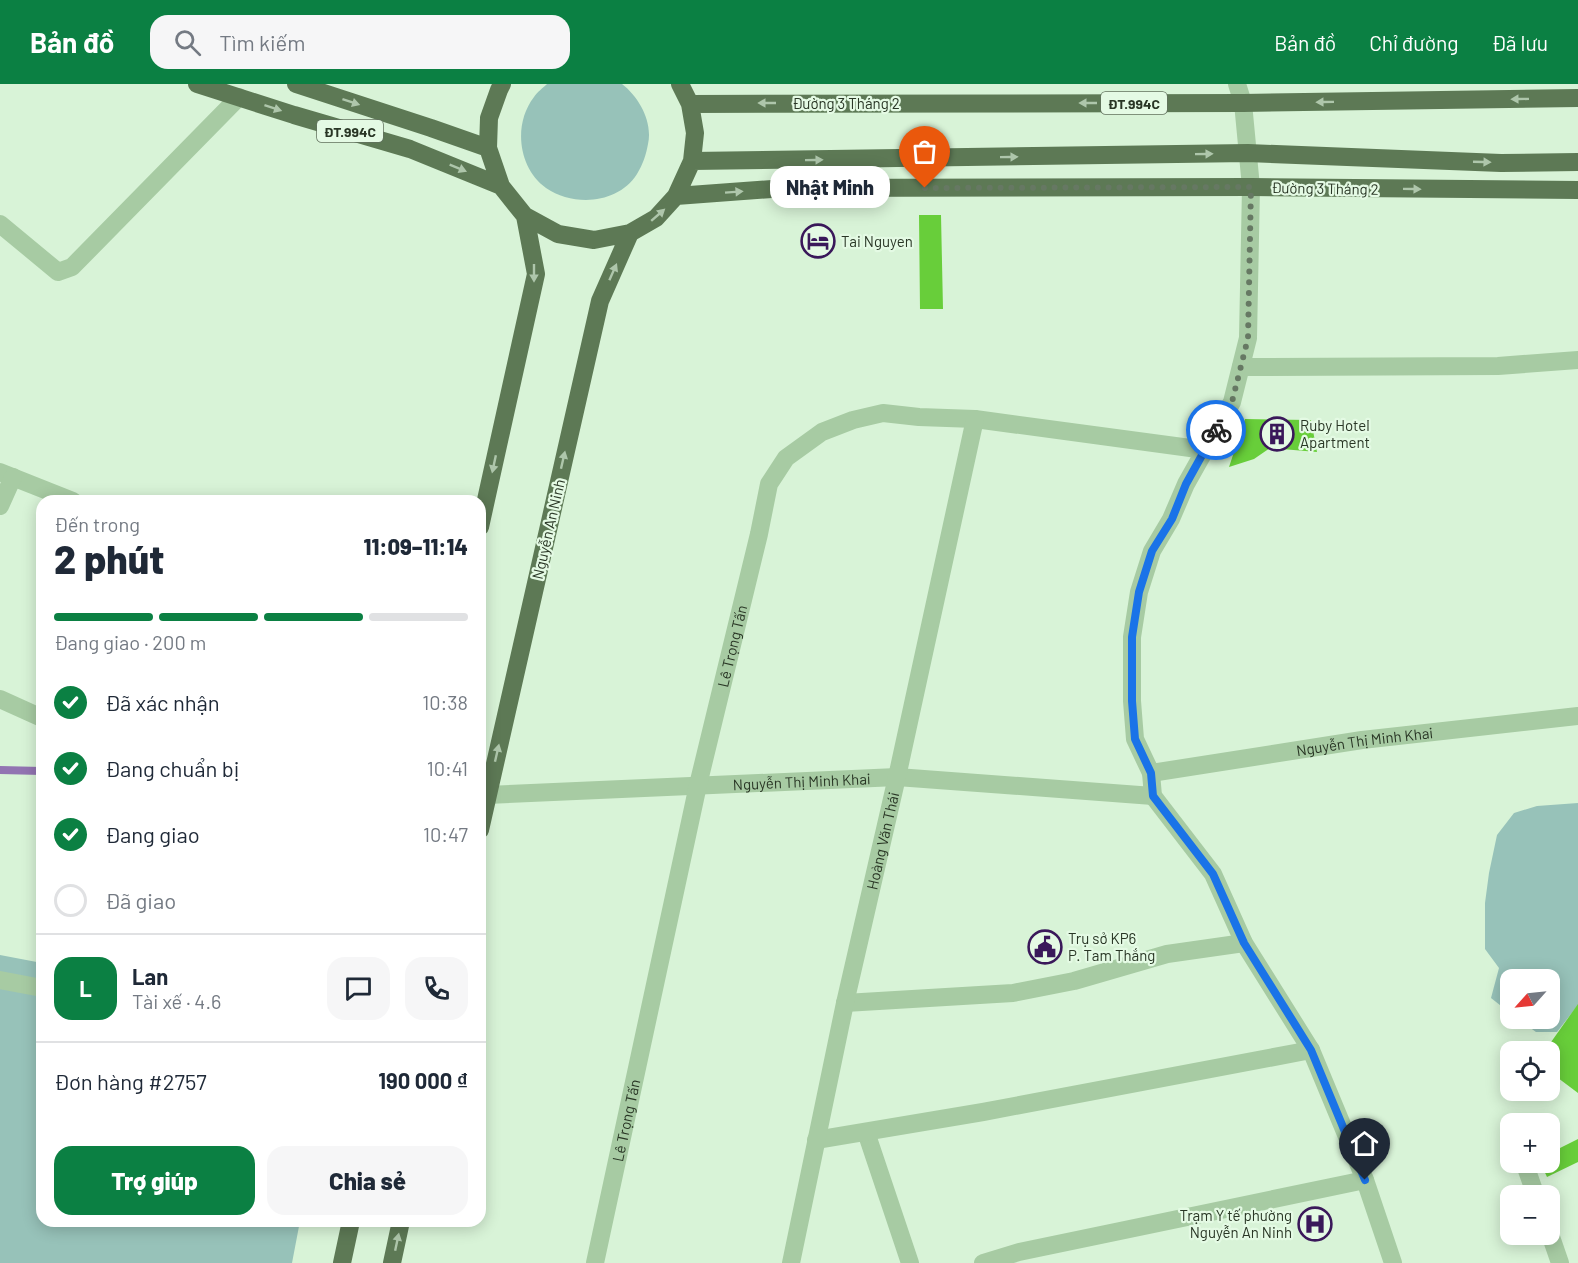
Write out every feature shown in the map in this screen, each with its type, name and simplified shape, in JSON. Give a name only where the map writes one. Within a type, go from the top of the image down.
[{"type":"main road","name":"ĐT.994C","points":[[197,84],[410,149],[501,186]]},
{"type":"main road","name":"ĐT.994C","points":[[296,84],[488,148]]},
{"type":"main road","name":"ĐT.994C","points":[[502,84],[489,118],[488,148],[501,186],[525,216],[558,234],[594,240],[630,233],[656,218],[676,196],[692,161],[695,133],[690,104],[680,84]]},
{"type":"main road","name":"Đường 3 Tháng 2","points":[[690,104],[1243,103],[1578,98]]},
{"type":"main road","name":"Đường 3 Tháng 2","points":[[692,161],[1248,153],[1501,163],[1578,162]]},
{"type":"main road","name":"Đường 3 Tháng 2","points":[[676,196],[785,188],[1251,187],[1578,190]]},
{"type":"main road","points":[[486,500],[536,274],[525,216]]},
{"type":"main road","name":"Nguyễn An Ninh","points":[[486,800],[600,301],[630,233]]},
{"type":"main road","points":[[342,1263],[350,1227]]},
{"type":"main road","points":[[392,1263],[400,1227]]},
{"type":"street","points":[[1237,84],[1243,103],[1251,187],[1248,338],[1232,402],[1186,484],[1172,519],[1152,551],[1139,592],[1132,637],[1132,710],[1135,739],[1151,773],[1153,796],[1213,874],[1244,943],[1311,1050],[1365,1180],[1393,1263]]},
{"type":"street","points":[[0,224],[58,272],[72,267],[239,97]]},
{"type":"street","points":[[1241,367],[1498,366],[1578,360]]},
{"type":"street","name":"Lê Trọng Tấn","points":[[595,1263],[698,785],[769,484],[786,458],[822,432],[853,420],[883,413],[975,419],[1205,450]]},
{"type":"street","name":"Hoàng Văn Thái","points":[[791,1263],[845,1003],[975,419]]},
{"type":"street","points":[[0,506],[7,475],[58,495]]},
{"type":"street","points":[[0,699],[36,715]]},
{"type":"street","name":"Nguyễn Thị Minh Khai","points":[[1151,773],[1362,740],[1578,716]]},
{"type":"street","name":"Nguyễn Thị Minh Khai","points":[[487,795],[897,777],[1153,796]]},
{"type":"street","points":[[845,1003],[1013,993],[1074,981],[1167,954],[1244,943]]},
{"type":"street","points":[[0,980],[36,987]]},
{"type":"street","points":[[816,1140],[983,1112],[1311,1050]]},
{"type":"street","points":[[866,1132],[910,1263]]},
{"type":"street","points":[[983,1263],[1019,1252],[1365,1180]]},
{"type":"street","points":[[1554,1245],[1560,1263]]},
{"type":"shaded area","points":[[547,84],[622,84],[639,103],[648,127],[647,148],[637,174],[619,192],[595,199],[569,198],[546,188],[529,169],[522,145],[523,120],[534,97]]},
{"type":"shaded area","points":[[1578,803],[1578,1005],[1560,1028],[1560,969],[1500,969],[1500,1005],[1491,998],[1499,968],[1485,949],[1485,903],[1497,835],[1514,813],[1537,806]]},
{"type":"shaded area","points":[[0,955],[36,962],[36,1227],[299,1227],[292,1263],[0,1263]]},
{"type":"shaded area","points":[[1532,1029],[1559,1029],[1557,1032],[1536,1032]]},
{"type":"building","points":[[919,215],[941,215],[943,309],[920,309]]},
{"type":"building","name":"Ruby Hotel Apartment","points":[[1245,419],[1311,420],[1317,452],[1270,448],[1254,459],[1229,467]]},
{"type":"building","points":[[1578,1004],[1578,1093],[1560,1080],[1560,1041],[1552,1041]]},
{"type":"building","points":[[1578,1139],[1578,1162],[1560,1171],[1560,1148]]},
{"type":"waterway","points":[[0,770],[36,771]]},
{"type":"way so far","points":[[925,188],[1251,187],[1248,338],[1232,402],[1216,430]]},
{"type":"place","name":"Nhật Minh","points":[[925,188]]},
{"type":"place","name":"Tai Nguyen","points":[[818,241]]},
{"type":"place","name":"Ruby Hotel Apartment","points":[[1277,434]]},
{"type":"place","name":"Trụ sở KP6 P. Tam Thắng","points":[[1045,947]]},
{"type":"place","name":"Trạm Y tế phường Nguyễn An Ninh","points":[[1315,1224]]},
{"type":"route","points":[[1216,430],[1186,484],[1172,519],[1152,551],[1139,592],[1132,637],[1132,701],[1135,739],[1151,773],[1153,796],[1213,874],[1244,943],[1311,1050],[1365,1180]]}]
